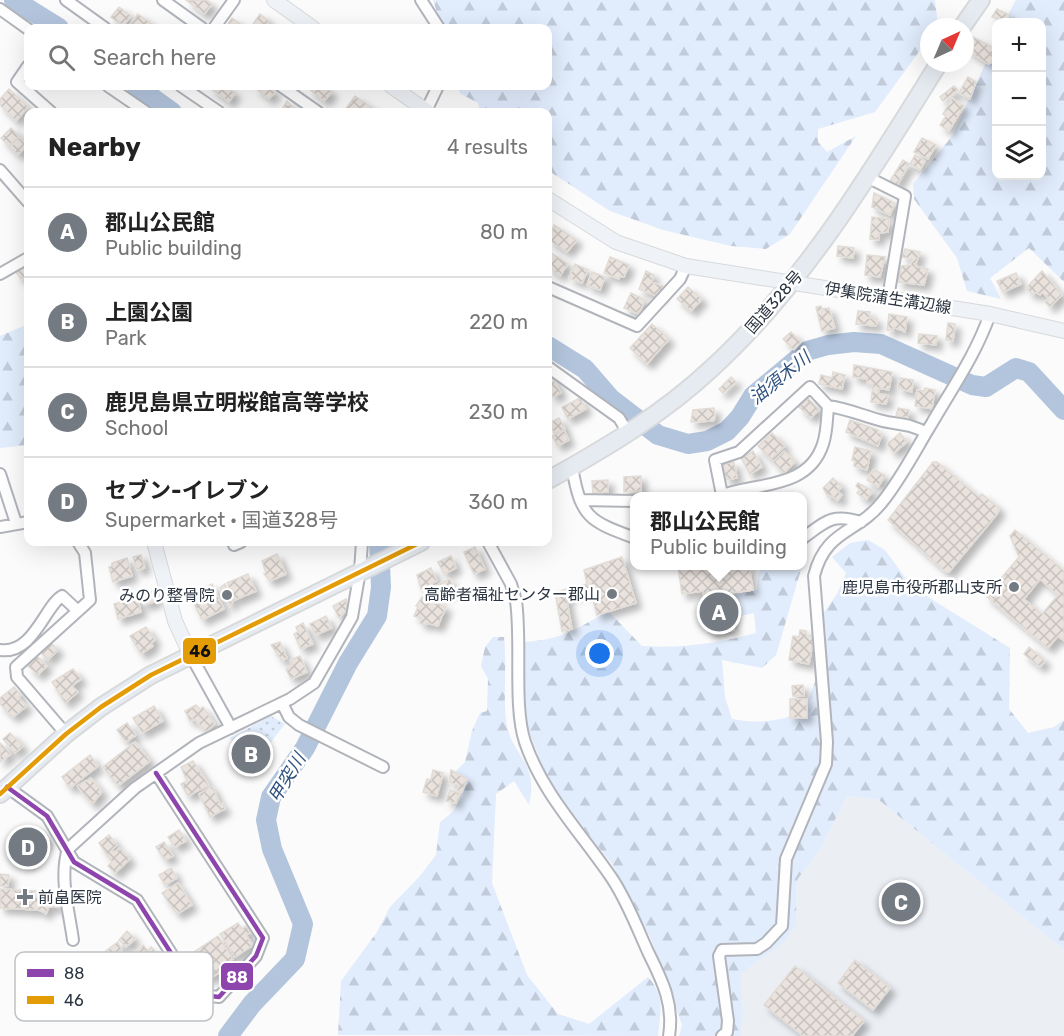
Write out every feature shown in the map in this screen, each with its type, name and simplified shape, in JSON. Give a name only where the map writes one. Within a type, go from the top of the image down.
[{"type":"highway","points":[[968,18],[981,0]]},
{"type":"highway","name":"国道328号","points":[[552,478],[630,432],[664,408],[712,368],[791,283],[867,177],[933,72]]},
{"type":"highway","points":[[4,791],[66,734],[110,701],[190,654],[412,546]]},
{"type":"main road","points":[[274,0],[307,24]]},
{"type":"main road","points":[[396,90],[421,108]]},
{"type":"main road","name":"伊集院蒲生溝辺線","points":[[552,202],[616,242],[686,266],[990,314],[1064,332]]},
{"type":"main road","points":[[155,546],[175,621],[190,654]]},
{"type":"street","points":[[66,0],[99,24]]},
{"type":"street","points":[[163,0],[196,24]]},
{"type":"street","points":[[217,24],[234,0]]},
{"type":"street","points":[[421,0],[436,24]]},
{"type":"street","points":[[0,9],[24,26]]},
{"type":"street","points":[[24,72],[17,82],[24,88]]},
{"type":"street","points":[[26,90],[46,108]]},
{"type":"street","points":[[114,90],[140,108]]},
{"type":"street","points":[[187,90],[213,108]]},
{"type":"street","points":[[286,90],[312,108]]},
{"type":"street","points":[[428,108],[436,90]]},
{"type":"street","points":[[0,170],[24,197]]},
{"type":"street","points":[[867,177],[905,196],[888,298]]},
{"type":"street","points":[[0,274],[24,260]]},
{"type":"street","points":[[552,289],[638,326],[680,279],[686,266]]},
{"type":"street","points":[[722,1036],[727,1032],[728,1021],[719,956],[722,950],[757,949],[782,926],[786,859],[826,764],[826,732],[814,576],[819,556],[834,538],[861,522],[884,501],[967,365],[981,340],[990,314]]},
{"type":"street","points":[[552,369],[619,418],[630,432]]},
{"type":"street","points":[[720,492],[715,460],[739,452],[810,387],[828,406],[852,409],[880,420],[915,426],[926,433]]},
{"type":"street","points":[[739,492],[790,481],[801,472],[819,454],[824,441],[828,406]]},
{"type":"street","points":[[572,466],[585,512],[597,524],[630,536]]},
{"type":"street","points":[[0,474],[16,523]]},
{"type":"street","points":[[580,500],[630,501]]},
{"type":"street","points":[[807,534],[834,517],[842,516],[861,522]]},
{"type":"street","points":[[0,526],[24,522]]},
{"type":"street","points":[[66,734],[17,677],[16,667],[90,600],[85,553],[81,546]]},
{"type":"street","points":[[73,940],[65,885],[64,859],[68,849],[120,800],[199,743],[282,703],[314,683],[352,617],[363,570],[362,546]]},
{"type":"street","points":[[490,546],[511,584],[516,601],[524,740],[536,770],[554,800],[614,882],[646,946],[666,990],[672,1017],[669,1036]]},
{"type":"street","points":[[0,650],[10,650],[32,636],[62,596],[78,611]]},
{"type":"street","points":[[190,654],[231,728]]},
{"type":"street","points":[[282,703],[289,717],[298,725],[382,767]]},
{"type":"street","points":[[156,773],[262,938],[256,956],[223,995],[213,997]]},
{"type":"street","points":[[4,791],[47,816],[74,862],[138,900],[170,952]]},
{"type":"shaded area","points":[[847,796],[879,800],[1064,950],[1064,1036],[741,1036],[743,1014],[741,973],[796,924],[797,880],[820,849]]},
{"type":"green space","points":[[433,0],[935,0],[937,18],[920,18],[920,50],[875,112],[818,129],[818,142],[827,152],[856,136],[790,234],[766,249],[731,246],[663,230],[610,211],[552,173],[552,108],[479,108],[478,103],[461,94],[458,90],[552,90],[552,24],[441,24]]},
{"type":"green space","points":[[1016,0],[1064,0],[1064,282],[1029,248],[990,278],[1001,299],[967,291],[957,258],[914,199],[913,184],[953,135],[992,49],[992,180],[1046,180],[1046,18],[1006,18]]},
{"type":"green space","points":[[24,326],[24,445],[0,448],[0,336]]},
{"type":"green space","points":[[868,540],[885,550],[912,587],[1010,648],[1009,709],[1028,733],[1054,727],[1064,720],[1064,950],[879,800],[847,796],[820,849],[797,880],[796,924],[783,943],[741,973],[743,1014],[741,1036],[679,1036],[682,1025],[651,939],[612,864],[554,792],[542,765],[527,726],[522,642],[557,636],[608,611],[642,646],[671,647],[699,644],[756,633],[754,613],[735,617],[732,595],[757,590],[760,570],[801,570],[776,655],[762,668],[722,660],[725,697],[732,719],[760,722],[786,718],[804,711],[823,661],[820,618],[837,594],[846,573],[832,557],[850,543]]},
{"type":"green space","points":[[493,637],[504,637],[506,721],[513,743],[527,768],[531,790],[529,805],[514,781],[496,794],[492,883],[527,975],[558,1014],[589,1024],[648,977],[660,998],[658,1036],[338,1035],[341,981],[377,932],[390,907],[419,877],[436,855],[440,822],[450,815],[461,798],[464,786],[455,772],[465,762],[472,731],[480,713],[487,711],[488,679],[481,666],[485,647]]},
{"type":"green space","points":[[271,716],[285,724],[250,769],[230,738]]},
{"type":"building","points":[[186,0],[207,0],[212,4],[204,14]]},
{"type":"building","points":[[119,7],[131,16],[125,24],[120,24],[111,17]]},
{"type":"building","points":[[997,9],[1009,15],[1007,18],[992,17]]},
{"type":"building","points":[[138,14],[152,24],[130,24]]},
{"type":"building","points":[[260,14],[269,21],[267,24],[253,24]]},
{"type":"building","points":[[232,18],[240,24],[228,24]]},
{"type":"building","points":[[974,38],[992,47],[992,60],[988,64],[974,55]]},
{"type":"building","points":[[968,77],[976,82],[970,99],[959,93]]},
{"type":"building","points":[[954,86],[958,90],[943,101],[940,97]]},
{"type":"building","points":[[9,89],[28,107],[24,108],[24,112],[16,121],[0,105],[0,99]]},
{"type":"building","points":[[213,90],[231,90],[235,93],[229,102]]},
{"type":"building","points":[[258,90],[275,92],[269,99]]},
{"type":"building","points":[[310,90],[332,92],[324,101]]},
{"type":"building","points":[[355,96],[372,108],[346,108]]},
{"type":"building","points":[[952,98],[964,106],[949,131],[940,125],[946,116],[943,114]]},
{"type":"building","points":[[287,101],[294,108],[283,108]]},
{"type":"building","points":[[11,128],[19,136],[9,146],[1,138]]},
{"type":"building","points":[[19,137],[24,142],[24,148],[18,155],[10,147]]},
{"type":"building","points":[[922,138],[936,145],[928,159],[914,152]]},
{"type":"building","points":[[915,155],[925,161],[920,170],[910,164]]},
{"type":"building","points":[[903,160],[909,164],[897,185],[890,181]]},
{"type":"building","points":[[874,193],[895,203],[890,215],[872,207]]},
{"type":"building","points":[[872,217],[889,219],[888,232],[879,233],[879,240],[870,239]]},
{"type":"building","points":[[554,225],[577,240],[567,252],[552,242]]},
{"type":"building","points":[[838,246],[854,248],[853,258],[837,256]]},
{"type":"building","points":[[905,249],[920,252],[915,266],[928,269],[924,285],[898,282],[901,266],[911,265],[912,259],[902,257]]},
{"type":"building","points":[[552,253],[568,264],[560,276],[552,270]]},
{"type":"building","points":[[867,255],[885,257],[880,277],[865,275]]},
{"type":"building","points":[[610,257],[629,265],[624,277],[620,276],[619,279],[604,273]]},
{"type":"building","points":[[575,264],[588,270],[582,283],[569,278]]},
{"type":"building","points":[[24,268],[24,277],[21,279],[16,272]]},
{"type":"building","points":[[646,271],[654,275],[651,282],[663,286],[659,297],[639,289]]},
{"type":"building","points":[[1042,271],[1062,295],[1050,307],[1045,302],[1049,299],[1042,292],[1040,295],[1036,292],[1033,295],[1026,288]]},
{"type":"building","points":[[592,272],[605,277],[600,290],[587,285]]},
{"type":"building","points":[[1016,273],[1021,284],[1003,292],[997,281]]},
{"type":"building","points":[[688,287],[702,299],[691,311],[677,299]]},
{"type":"building","points":[[631,293],[645,300],[639,314],[624,308]]},
{"type":"building","points":[[821,306],[822,309],[829,308],[835,328],[822,331],[816,307]]},
{"type":"building","points":[[858,311],[870,312],[869,318],[877,319],[876,326],[856,324]]},
{"type":"building","points":[[889,314],[907,317],[905,332],[893,327],[893,331],[887,330]]},
{"type":"building","points":[[948,323],[955,324],[953,341],[946,340]]},
{"type":"building","points":[[652,324],[669,339],[647,364],[630,348]]},
{"type":"building","points":[[791,332],[801,342],[794,350],[783,339]]},
{"type":"building","points":[[919,334],[937,336],[936,345],[918,343]]},
{"type":"building","points":[[854,365],[892,372],[889,390],[879,388],[878,394],[888,395],[886,404],[871,402],[873,385],[867,384],[867,379],[853,377]]},
{"type":"building","points":[[833,372],[845,375],[842,389],[819,384],[821,375],[832,378]]},
{"type":"building","points":[[552,376],[561,393],[553,397],[552,395]]},
{"type":"building","points":[[731,377],[736,382],[723,393],[719,389]]},
{"type":"building","points":[[900,378],[913,380],[912,392],[898,388]]},
{"type":"building","points":[[925,388],[935,390],[932,409],[915,406],[917,390],[924,391]]},
{"type":"building","points":[[580,398],[586,409],[568,419],[562,407]]},
{"type":"building","points":[[808,398],[819,410],[811,418],[799,407]]},
{"type":"building","points":[[714,408],[715,419],[713,421],[691,422],[693,410]]},
{"type":"building","points":[[898,408],[909,410],[908,418],[896,416]]},
{"type":"building","points":[[559,418],[565,429],[555,434],[552,422]]},
{"type":"building","points":[[850,420],[878,430],[877,433],[882,434],[878,446],[846,432]]},
{"type":"building","points":[[564,430],[569,440],[558,446],[552,436]]},
{"type":"building","points":[[772,433],[785,446],[771,459],[758,446]]},
{"type":"building","points":[[900,433],[907,442],[894,453],[887,444]]},
{"type":"building","points":[[855,447],[871,451],[867,470],[854,466],[855,461],[852,460]]},
{"type":"building","points":[[753,451],[762,467],[750,474],[741,458]]},
{"type":"building","points":[[784,451],[795,462],[784,473],[773,462]]},
{"type":"building","points":[[734,462],[737,478],[726,480],[723,464]]},
{"type":"building","points":[[933,462],[937,462],[979,497],[982,494],[999,508],[998,513],[949,572],[946,572],[888,520]]},
{"type":"building","points":[[874,469],[885,476],[878,487],[867,480]]},
{"type":"building","points":[[641,476],[641,491],[624,492],[624,477]]},
{"type":"building","points":[[833,478],[842,487],[837,491],[842,495],[837,501],[832,495],[829,498],[823,488]]},
{"type":"building","points":[[608,480],[608,492],[593,493],[592,481]]},
{"type":"building","points":[[858,483],[873,491],[866,500],[857,493],[860,490],[856,486]]},
{"type":"building","name":"鹿児島市役所郡山支所","points":[[1015,530],[1064,571],[1064,641],[1058,636],[1048,648],[986,596],[1019,557],[1010,536]],"holes":[[[1040,579],[1058,595],[1042,614],[1024,599]]]},
{"type":"building","points":[[475,547],[485,569],[474,574],[464,552]]},
{"type":"building","points":[[277,554],[286,574],[270,581],[264,574],[266,573],[262,561]]},
{"type":"building","points":[[141,555],[145,568],[137,570],[133,557]]},
{"type":"building","points":[[451,556],[456,568],[444,574],[438,562]]},
{"type":"building","name":"高齢者福祉センター郡山","points":[[622,557],[636,603],[597,615],[590,590],[566,596],[572,629],[562,631],[555,592],[587,584],[584,570]]},
{"type":"building","points":[[127,558],[132,576],[113,582],[109,567],[112,563]]},
{"type":"building","points":[[431,568],[437,581],[421,589],[417,575]]},
{"type":"building","points":[[678,570],[750,570],[753,590],[729,593],[734,630],[709,633],[703,591],[682,594]]},
{"type":"building","points":[[248,574],[256,591],[235,600],[227,583]]},
{"type":"building","points":[[450,579],[454,589],[437,597],[432,587]]},
{"type":"building","points":[[212,584],[224,609],[202,620],[190,595]]},
{"type":"building","name":"みのり整骨院","points":[[225,584],[233,602],[230,606],[220,588]]},
{"type":"building","points":[[154,591],[157,601],[144,605],[141,595]]},
{"type":"building","points":[[137,597],[141,612],[118,619],[114,604]]},
{"type":"building","points":[[422,597],[446,607],[438,626],[420,623],[422,619],[414,616],[418,607],[416,606]]},
{"type":"building","points":[[346,599],[347,610],[339,618],[333,606]]},
{"type":"building","points":[[326,616],[332,628],[316,635],[310,624]]},
{"type":"building","points":[[303,623],[313,644],[301,649],[294,634],[298,632],[296,627]]},
{"type":"building","points":[[146,627],[155,640],[151,643],[153,646],[141,654],[130,636]]},
{"type":"building","points":[[800,630],[814,637],[809,664],[789,660],[793,636],[799,637]]},
{"type":"building","points":[[50,642],[58,650],[48,660],[40,652]]},
{"type":"building","points":[[280,642],[287,658],[282,661],[271,645]]},
{"type":"building","points":[[1029,647],[1045,661],[1040,667],[1024,654]]},
{"type":"building","points":[[37,656],[47,666],[38,675],[28,666]]},
{"type":"building","points":[[300,656],[307,672],[291,679],[286,669],[293,665],[290,660]]},
{"type":"building","points":[[73,669],[81,679],[72,686],[78,692],[65,703],[52,682]]},
{"type":"building","points":[[803,685],[804,696],[793,696],[792,686]]},
{"type":"building","points":[[14,687],[21,695],[18,697],[27,706],[13,717],[0,704],[0,698]]},
{"type":"building","points":[[790,699],[807,699],[807,718],[790,718]]},
{"type":"building","points":[[196,705],[200,709],[203,707],[215,724],[206,732],[194,719],[190,721],[185,711]]},
{"type":"building","points":[[154,706],[163,721],[142,733],[133,718]]},
{"type":"building","points":[[127,723],[136,735],[126,742],[117,730]]},
{"type":"building","points":[[10,733],[23,746],[15,753],[3,739]]},
{"type":"building","points":[[135,742],[150,761],[118,786],[103,767]]},
{"type":"building","points":[[0,743],[11,754],[0,762]]},
{"type":"building","points":[[90,755],[98,766],[70,788],[62,777]]},
{"type":"building","points":[[193,761],[209,785],[188,796],[181,784],[187,781],[181,767]]},
{"type":"building","points":[[433,770],[443,773],[437,796],[423,792],[427,779],[431,780]]},
{"type":"building","points":[[451,770],[467,779],[462,792],[457,790],[459,786],[449,782]]},
{"type":"building","points":[[91,778],[102,792],[92,804],[77,786]]},
{"type":"building","points":[[212,786],[220,804],[222,803],[225,809],[210,817],[199,794]]},
{"type":"building","points":[[450,790],[459,793],[456,803],[446,801]]},
{"type":"building","points":[[37,828],[49,839],[26,863],[14,852]]},
{"type":"building","points":[[179,830],[186,841],[175,847],[168,837]]},
{"type":"building","points":[[109,835],[117,845],[112,850],[114,852],[120,848],[130,859],[115,873],[108,866],[112,862],[99,843]]},
{"type":"building","points":[[164,842],[173,856],[165,860],[156,847]]},
{"type":"building","points":[[171,868],[177,878],[165,885],[159,875]]},
{"type":"building","points":[[0,874],[9,875],[8,886],[0,886]]},
{"type":"building","points":[[178,883],[192,905],[177,914],[162,893]]},
{"type":"building","name":"前畠医院","points":[[0,889],[51,892],[50,902],[60,902],[60,907],[49,907],[46,914],[39,910],[0,908]]},
{"type":"building","points":[[238,923],[242,929],[246,926],[251,932],[246,935],[253,945],[235,957],[220,934]]},
{"type":"building","points":[[127,931],[135,939],[126,947],[119,940]]},
{"type":"building","points":[[218,936],[233,959],[223,965],[225,969],[213,977],[213,952],[194,952]]},
{"type":"building","points":[[118,942],[123,952],[104,952]]},
{"type":"building","points":[[143,945],[148,951],[151,947],[156,952],[136,952]]},
{"type":"building","points":[[855,960],[890,988],[873,1010],[838,983]]},
{"type":"building","points":[[795,966],[864,1021],[852,1036],[803,1036],[764,1005]]},
{"type":"waterway","name":"甲突川","points":[[14,0],[53,24]]},
{"type":"waterway","name":"甲突川","points":[[142,90],[166,108]]},
{"type":"waterway","name":"油須木川","points":[[552,348],[585,369],[611,399],[658,435],[688,444],[707,441],[727,431],[740,417],[753,396],[807,351],[828,345],[854,342],[881,344],[972,385],[986,387],[1016,368],[1029,372],[1064,410]]},
{"type":"waterway","name":"甲突川","points":[[228,1036],[252,1004],[295,959],[303,924],[272,849],[266,820],[271,797],[305,748],[348,663],[377,616],[381,587],[379,546]]},
{"type":"transit line","name":"46","points":[[0,794],[66,734],[101,707],[151,675],[413,546]]},
{"type":"transit line","name":"88","points":[[156,773],[263,938],[256,956],[219,997],[213,996]]},
{"type":"transit line","name":"88","points":[[7,787],[47,816],[74,862],[137,900],[170,952]]},
{"type":"place","name":"鹿児島市役所郡山支所","points":[[1014,587]]},
{"type":"place","name":"高齢者福祉センター郡山","points":[[612,594]]},
{"type":"place","name":"みのり整骨院","points":[[227,595]]},
{"type":"place","name":"郡山公民館","points":[[719,612]]},
{"type":"place","name":"上園公園","points":[[251,754]]},
{"type":"place","name":"セブン-イレブン","points":[[28,847]]},
{"type":"place","name":"前畠医院","points":[[25,897]]},
{"type":"place","name":"鹿児島県立明桜館高等学校","points":[[901,902]]}]
